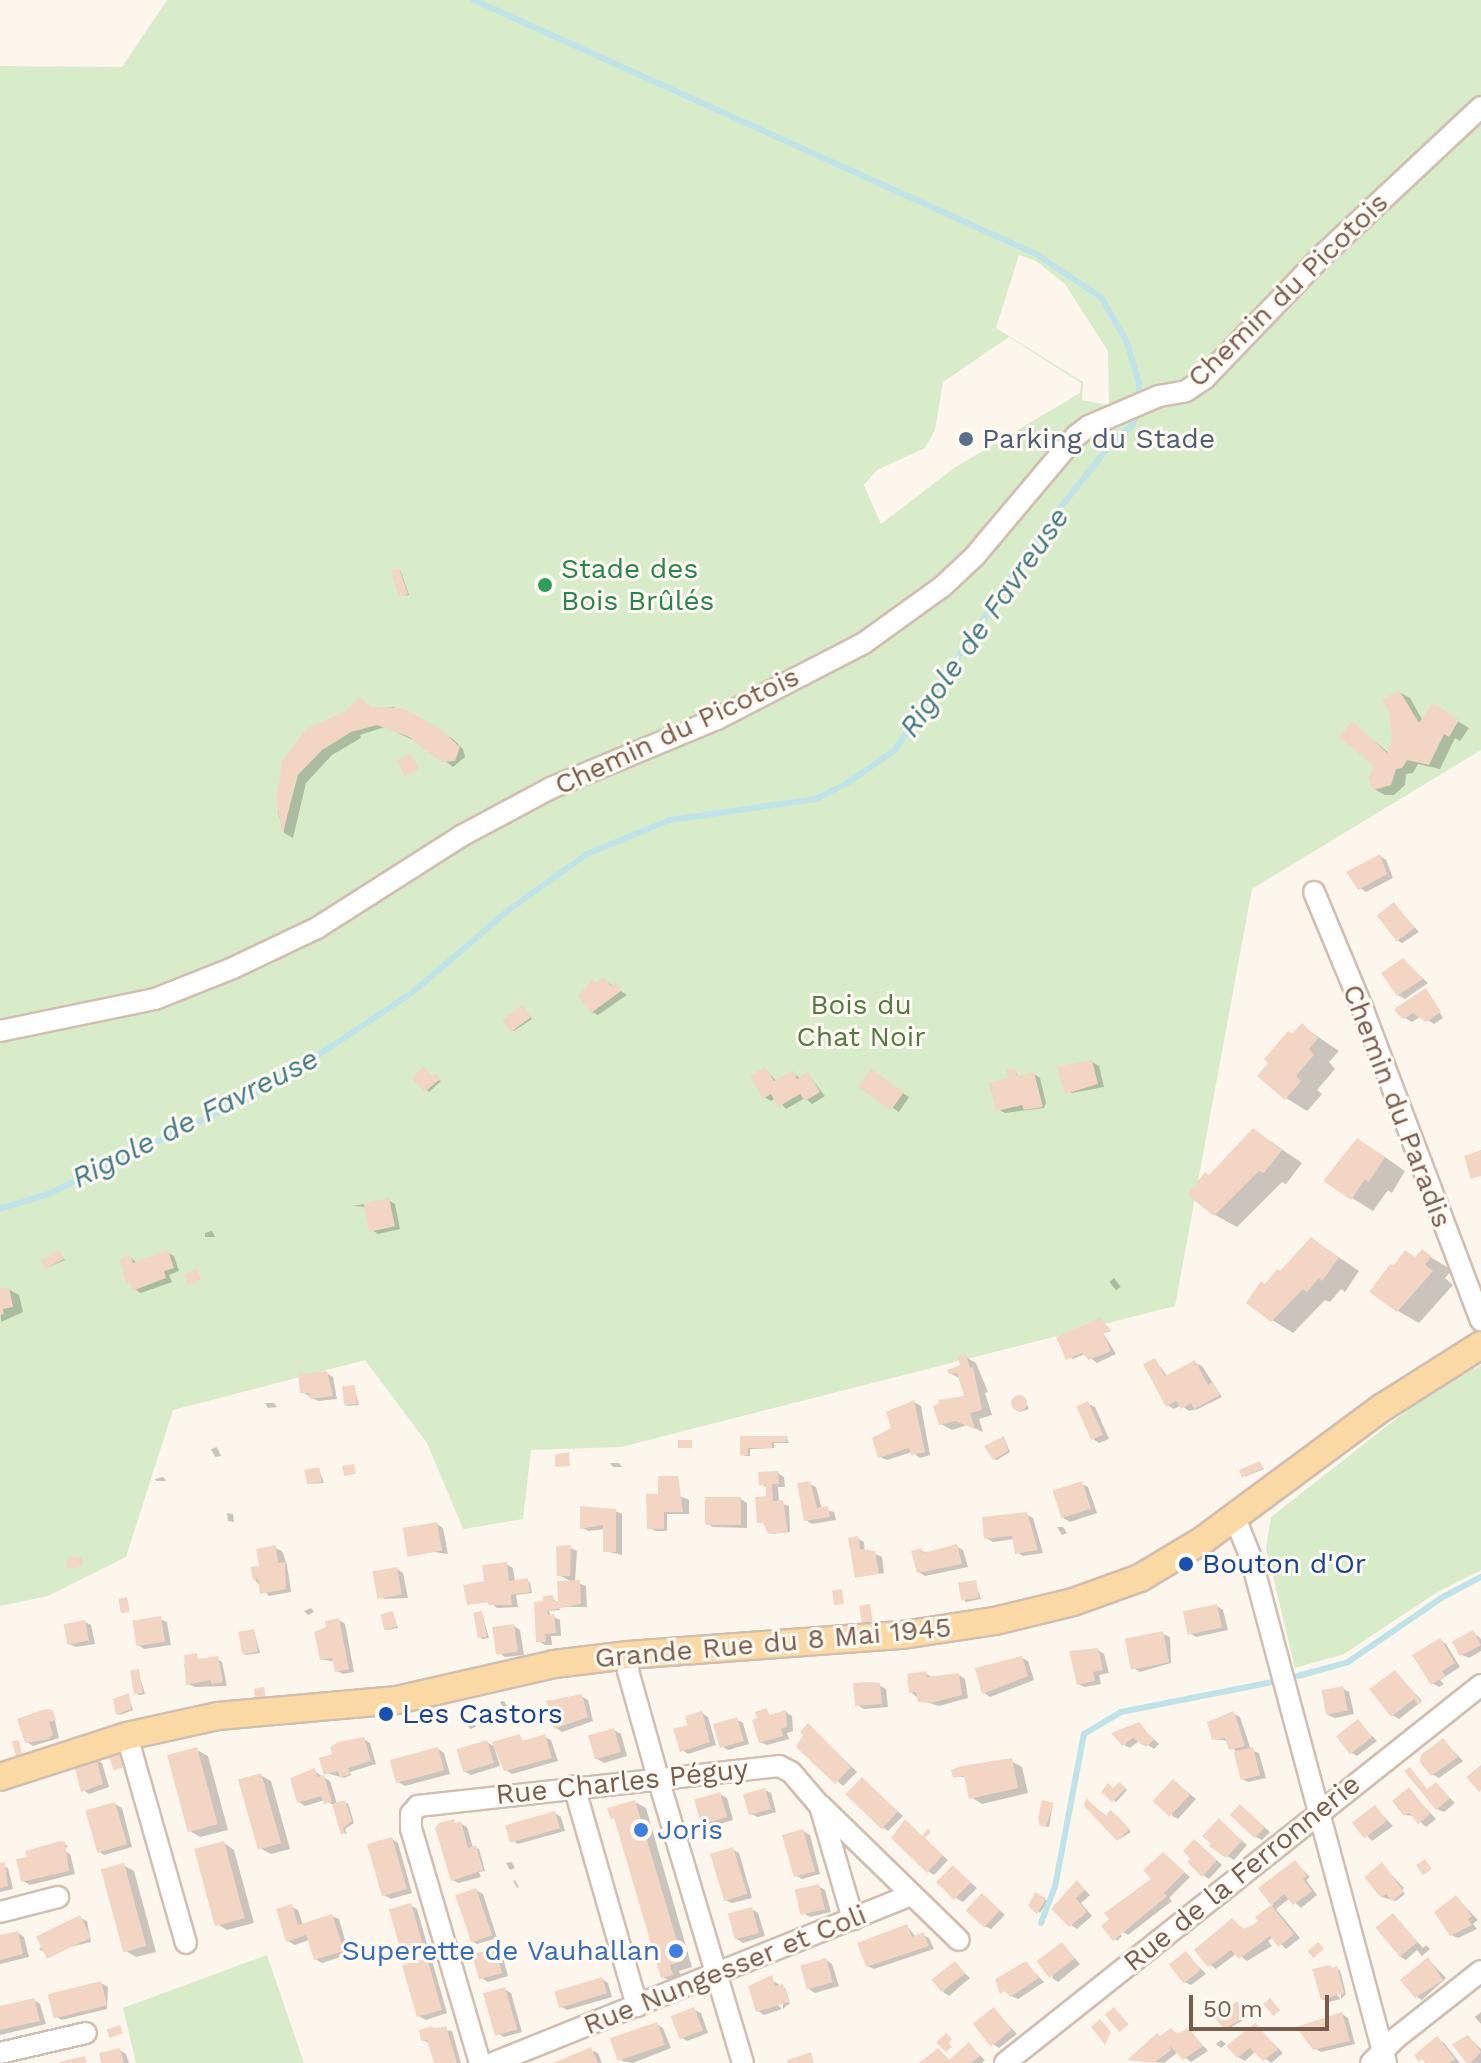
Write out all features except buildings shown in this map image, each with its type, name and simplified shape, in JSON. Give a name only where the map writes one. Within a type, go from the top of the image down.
[{"type":"main road","name":"Grande Rue du 8 Mai 1945","points":[[0,1777],[127,1736],[218,1716],[397,1700],[554,1664],[628,1655],[903,1635],[995,1621],[1073,1602],[1140,1578],[1235,1518],[1383,1407],[1481,1345]]},
{"type":"street","name":"Chemin du Picotois","points":[[0,1031],[155,999],[233,968],[317,928],[463,835],[551,788],[717,719],[864,643],[943,586],[974,557],[1076,436],[1149,401],[1186,391],[1205,378],[1324,254],[1481,107]]},
{"type":"street","name":"Chemin du Paradis","points":[[1314,892],[1481,1320]]},
{"type":"street","points":[[1235,1518],[1251,1558],[1380,2059],[1481,1971]]},
{"type":"street","points":[[628,1655],[628,1671],[658,1778],[743,2063]]},
{"type":"street","name":"Rue de la Ferronnerie","points":[[1005,2063],[1318,1811],[1481,1685]]},
{"type":"street","points":[[127,1736],[186,1943]]},
{"type":"street","name":"Rue Charles Péguy","points":[[480,2063],[411,1829],[411,1814],[418,1806],[574,1786],[779,1766],[791,1772],[820,1806],[959,1940]]},
{"type":"street","points":[[574,1786],[637,2006]]},
{"type":"street","name":"Rue Charles Péguy","points":[[820,1806],[853,1919]]},
{"type":"street","name":"Rue Nungesser et Coli","points":[[493,2063],[911,1895]]},
{"type":"street","points":[[0,1912],[58,1897]]},
{"type":"street","points":[[0,2053],[86,2033]]},
{"type":"green space","name":"Bois du Chat Noir","points":[[167,0],[1481,0],[1481,750],[1252,889],[1175,1306],[621,1447],[531,1450],[523,1519],[463,1529],[427,1443],[365,1360],[173,1410],[126,1557],[48,1596],[0,1606],[0,66],[122,67]],"holes":[[[1019,255],[1036,261],[1065,284],[1108,351],[1109,405],[1082,400],[1083,382],[996,328]],[[1009,337],[1081,383],[1080,393],[954,468],[881,524],[864,485],[877,470],[925,448],[935,430],[943,382]]]},
{"type":"green space","points":[[1481,1365],[1481,1570],[1436,1593],[1344,1654],[1295,1668],[1266,1548],[1271,1517],[1429,1393]]},
{"type":"green space","points":[[267,1955],[304,2063],[136,2063],[123,2008]]},
{"type":"waterway","name":"Rigole de Favreuse","points":[[0,1209],[48,1194],[244,1100],[413,992],[510,909],[587,854],[670,820],[816,799],[846,784],[895,750],[1050,521],[1110,445],[1132,425],[1139,409],[1139,383],[1127,342],[1101,297],[1036,254],[474,0]]},
{"type":"waterway","points":[[1298,1676],[1348,1662],[1443,1597],[1481,1577]]},
{"type":"waterway","points":[[1041,1923],[1055,1887],[1084,1734],[1121,1712],[1278,1681]]},
{"type":"place","name":"Parking du Stade","points":[[966,439]]},
{"type":"place","name":"Stade des Bois Brûlés","points":[[545,585]]},
{"type":"place","name":"Bouton d'Or","points":[[1186,1564]]},
{"type":"place","name":"Les Castors","points":[[386,1714]]},
{"type":"place","name":"Joris","points":[[641,1830]]},
{"type":"place","name":"Superette de Vauhallan","points":[[676,1951]]}]
